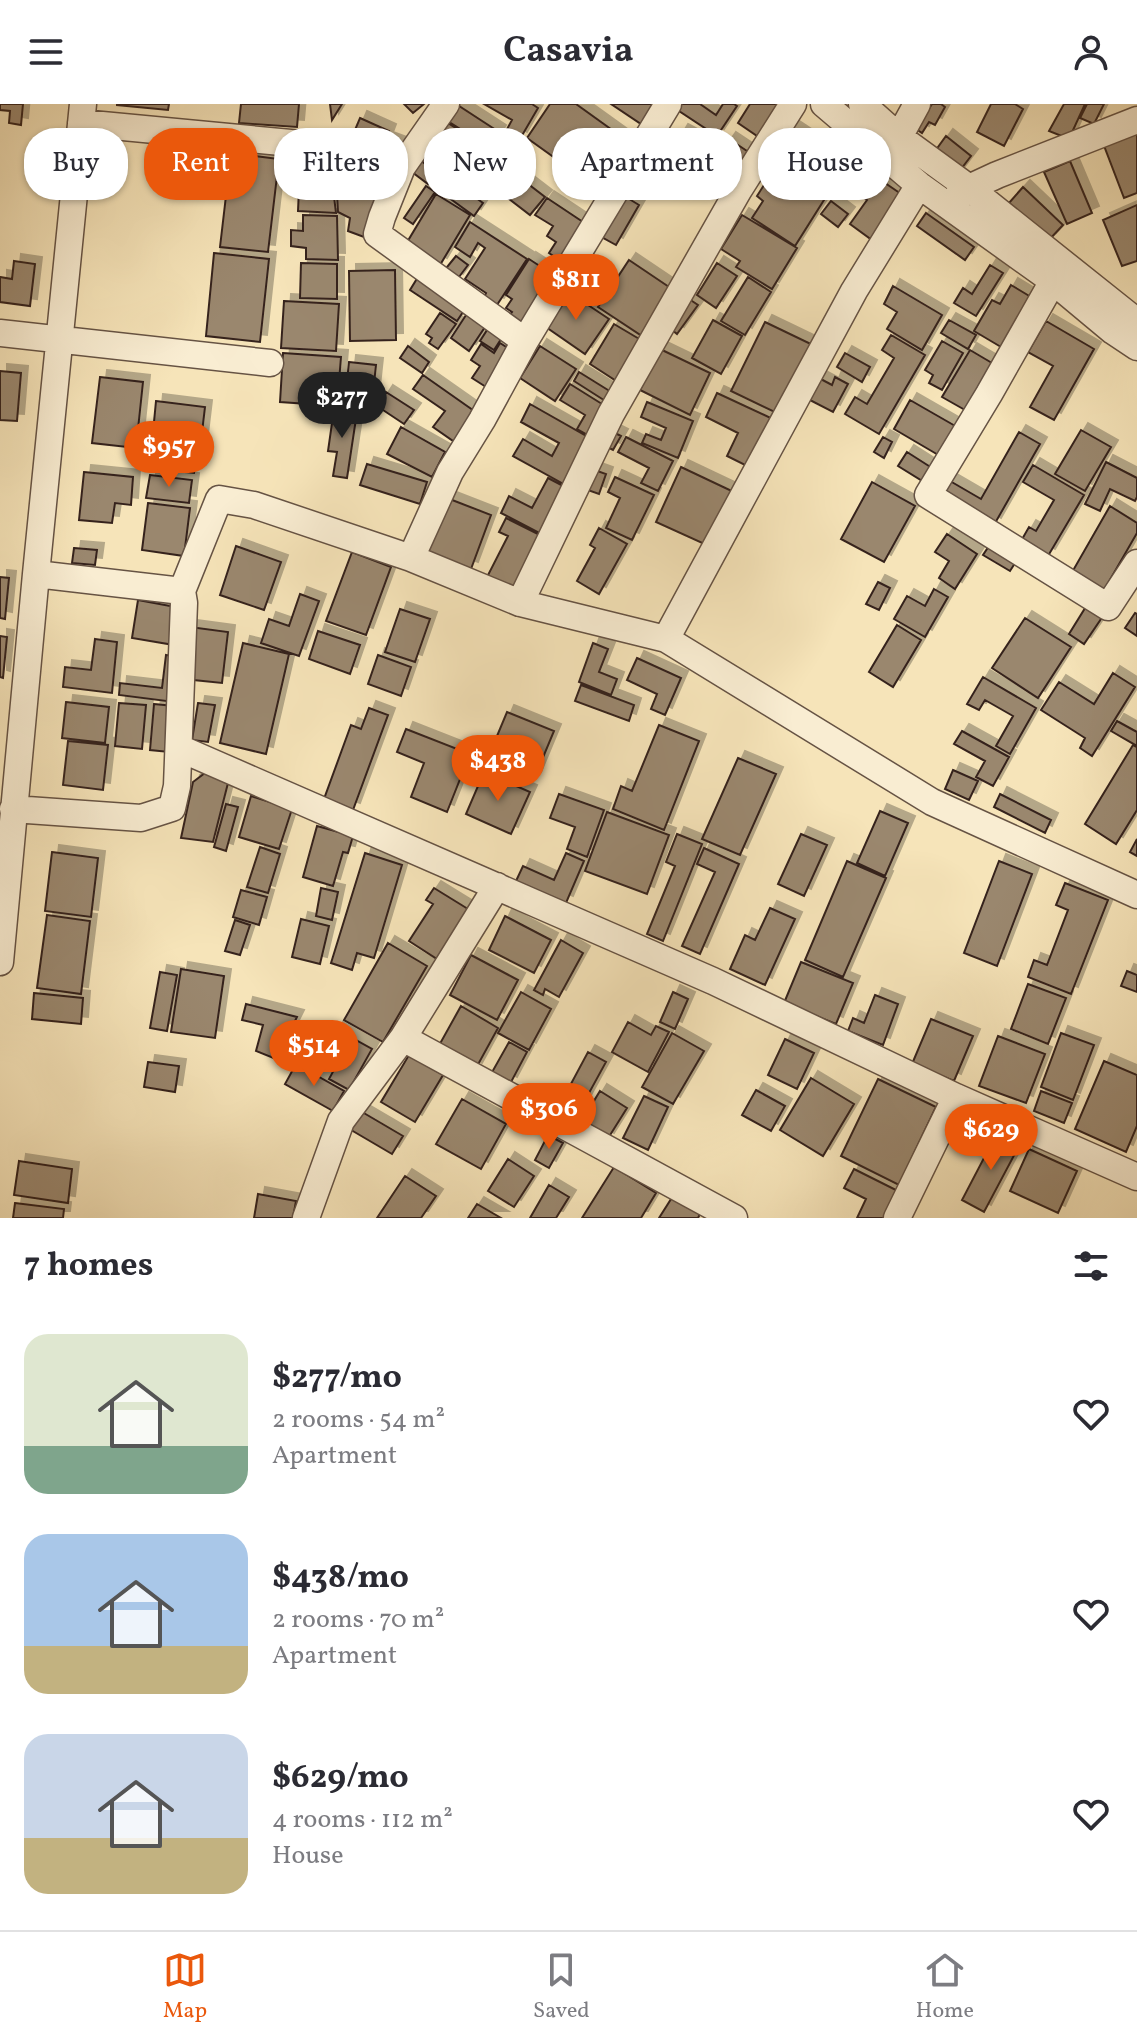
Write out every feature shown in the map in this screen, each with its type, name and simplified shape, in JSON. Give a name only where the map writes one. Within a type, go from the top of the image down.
[{"type":"street","points":[[446,104],[402,167],[377,234],[525,341]]},
{"type":"street","points":[[411,558],[450,472],[668,104]]},
{"type":"street","points":[[520,603],[611,414],[738,191],[793,104]]},
{"type":"street","points":[[824,104],[919,185],[1053,281],[1137,347]]},
{"type":"street","points":[[862,104],[899,137],[969,188],[1137,322]]},
{"type":"street","points":[[899,137],[917,104]]},
{"type":"street","points":[[0,962],[82,113],[274,139]]},
{"type":"street","points":[[947,204],[969,188],[1137,120]]},
{"type":"street","points":[[666,639],[854,291],[919,185]]},
{"type":"street","points":[[1053,281],[928,495],[1108,607],[1137,563]]},
{"type":"street","points":[[0,333],[270,363]]},
{"type":"street","points":[[13,809],[141,818],[172,808],[177,786],[179,748],[182,591],[219,499],[254,505],[411,558],[520,603],[666,639],[932,802],[1137,895]]},
{"type":"street","points":[[36,574],[182,591]]},
{"type":"street","points":[[179,748],[713,981],[956,1097],[1137,1177]]},
{"type":"street","points":[[306,1218],[341,1121],[403,1038],[497,886]]},
{"type":"street","points":[[403,1038],[734,1218]]},
{"type":"street","points":[[897,1218],[956,1097]]},
{"type":"building","points":[[0,104],[23,104],[21,125],[9,123],[10,111],[0,110]]},
{"type":"building","points":[[117,104],[169,104],[168,110]]},
{"type":"building","points":[[241,104],[299,104],[297,127],[239,123]]},
{"type":"building","points":[[330,104],[342,104],[332,120]]},
{"type":"building","points":[[404,104],[424,104],[413,113]]},
{"type":"building","points":[[456,104],[493,128],[459,128],[446,120]]},
{"type":"building","points":[[484,104],[532,104],[538,108],[526,128],[508,128],[512,120]]},
{"type":"building","points":[[550,104],[576,104],[609,128],[552,128],[552,156],[536,144],[534,128]]},
{"type":"building","points":[[611,104],[659,104],[644,126]]},
{"type":"building","points":[[680,104],[700,104],[716,115],[723,104],[737,106],[722,128],[705,128],[676,109]]},
{"type":"building","points":[[750,104],[786,104],[771,128],[758,128],[758,137],[738,123]]},
{"type":"building","points":[[932,104],[945,107],[935,125],[929,122],[922,133],[916,129]]},
{"type":"building","points":[[991,104],[1015,104],[1023,109],[1004,146],[977,132]]},
{"type":"building","points":[[1064,104],[1085,104],[1069,139],[1049,131]]},
{"type":"building","points":[[1087,104],[1104,104],[1094,124],[1080,118]]},
{"type":"building","points":[[360,118],[382,128],[356,128]]},
{"type":"building","points":[[443,120],[456,128],[438,128]]},
{"type":"building","points":[[1137,131],[1137,193],[1124,198],[1103,143]]},
{"type":"building","points":[[946,136],[971,156],[958,173],[933,154]]},
{"type":"building","points":[[742,148],[753,155],[742,171]]},
{"type":"building","points":[[258,156],[274,158],[274,200],[268,252],[220,247],[226,200],[258,200]]},
{"type":"building","points":[[420,160],[424,163],[424,181],[412,172]]},
{"type":"building","points":[[1070,161],[1092,213],[1067,224],[1044,172]]},
{"type":"building","points":[[891,187],[907,198],[876,243],[850,224],[867,200],[891,200]]},
{"type":"building","points":[[1023,187],[1063,225],[1049,240],[1009,203]]},
{"type":"building","points":[[424,189],[424,200],[430,200],[413,224],[404,218]]},
{"type":"building","points":[[536,190],[545,197],[530,215],[510,200],[536,200]]},
{"type":"building","points":[[547,198],[586,224],[562,262],[549,253],[556,242],[547,236],[553,226],[535,215]]},
{"type":"building","points":[[298,200],[334,200],[336,213],[298,211]]},
{"type":"building","points":[[337,200],[382,200],[364,237],[348,231],[350,218],[338,212]]},
{"type":"building","points":[[432,200],[446,200],[470,215],[440,265],[406,244]]},
{"type":"building","points":[[452,200],[479,200],[483,203],[474,216]]},
{"type":"building","points":[[618,200],[631,200],[639,205],[616,245],[598,235]]},
{"type":"building","points":[[824,200],[795,246],[752,218],[763,201]]},
{"type":"building","points":[[831,201],[848,214],[838,227],[821,214]]},
{"type":"building","points":[[1137,205],[1137,261],[1122,266],[1103,220]]},
{"type":"building","points":[[926,213],[974,247],[965,260],[917,226]]},
{"type":"building","points":[[303,215],[337,216],[338,260],[306,259],[306,248],[291,246],[291,230],[303,231]]},
{"type":"building","points":[[742,215],[797,248],[772,289],[736,267],[740,261],[721,249]]},
{"type":"building","points":[[470,222],[527,259],[497,305],[465,279],[485,248],[478,243],[470,257],[455,247]]},
{"type":"building","points":[[214,253],[269,259],[260,342],[206,336]]},
{"type":"building","points":[[456,256],[468,265],[456,281],[443,272]]},
{"type":"building","points":[[529,259],[555,276],[521,328],[507,319],[512,312],[506,308],[512,299],[506,295]]},
{"type":"building","points":[[629,260],[675,291],[645,338],[598,307]]},
{"type":"building","points":[[14,261],[35,264],[30,306],[0,302],[0,277],[12,279]]},
{"type":"building","points":[[301,263],[337,264],[337,299],[300,298]]},
{"type":"building","points":[[717,263],[737,276],[716,308],[697,295]]},
{"type":"building","points":[[990,265],[1003,273],[976,316],[954,303],[963,288],[972,294]]},
{"type":"building","points":[[395,270],[396,340],[350,341],[349,271]]},
{"type":"building","points":[[418,277],[465,309],[457,321],[410,290]]},
{"type":"building","points":[[748,277],[771,292],[745,335],[721,321]]},
{"type":"building","points":[[1011,285],[1031,297],[1001,347],[974,331],[992,300],[1000,304]]},
{"type":"building","points":[[893,286],[942,315],[922,350],[887,329],[897,312],[884,304]]},
{"type":"building","points":[[567,291],[609,319],[585,354],[543,325]]},
{"type":"building","points":[[686,297],[698,305],[677,334],[666,325]]},
{"type":"building","points":[[284,301],[339,304],[336,351],[281,348]]},
{"type":"building","points":[[468,312],[487,324],[469,351],[451,338]]},
{"type":"building","points":[[440,313],[456,324],[438,349],[429,343],[432,338],[426,334]]},
{"type":"building","points":[[713,320],[742,336],[721,374],[692,358]]},
{"type":"building","points":[[949,320],[976,335],[968,349],[941,333]]},
{"type":"building","points":[[1046,321],[1094,349],[1054,420],[1030,407],[1053,366],[1028,352]]},
{"type":"building","points":[[765,322],[815,346],[781,415],[731,391]]},
{"type":"building","points":[[614,324],[646,343],[621,384],[590,364]]},
{"type":"building","points":[[489,327],[503,336],[494,350],[480,341]]},
{"type":"building","points":[[891,335],[925,355],[879,434],[845,414],[855,397],[867,404],[894,358],[882,350]]},
{"type":"building","points":[[942,341],[963,353],[942,390],[929,383],[933,375],[925,370]]},
{"type":"building","points":[[500,343],[511,350],[486,387],[472,378],[480,366],[471,360],[481,344],[494,353]]},
{"type":"building","points":[[408,346],[429,362],[422,373],[400,358]]},
{"type":"building","points":[[540,346],[576,369],[555,401],[520,378]]},
{"type":"building","points":[[660,349],[710,373],[690,415],[640,390]]},
{"type":"building","points":[[970,350],[992,363],[965,410],[942,397]]},
{"type":"building","points":[[283,353],[341,357],[337,406],[280,402]]},
{"type":"building","points":[[845,353],[870,367],[862,382],[837,367]]},
{"type":"building","points":[[349,362],[376,365],[372,402],[345,399]]},
{"type":"building","points":[[0,371],[21,373],[17,421],[0,420]]},
{"type":"building","points":[[579,372],[616,395],[610,404],[574,381]]},
{"type":"building","points":[[423,375],[477,413],[456,443],[433,427],[445,411],[413,389]]},
{"type":"building","points":[[100,377],[143,382],[136,448],[92,443]]},
{"type":"building","points":[[817,377],[832,385],[835,377],[848,384],[833,412],[806,398]]},
{"type":"building","points":[[570,384],[610,409],[593,438],[577,429],[585,415],[560,400]]},
{"type":"building","points":[[386,392],[414,410],[404,424],[377,406]]},
{"type":"building","points":[[717,393],[775,420],[751,468],[727,456],[738,433],[706,417]]},
{"type":"building","points":[[910,400],[957,427],[940,456],[894,429]]},
{"type":"building","points":[[156,401],[205,407],[200,449],[152,443]]},
{"type":"building","points":[[647,402],[693,421],[678,458],[642,443],[646,434],[661,440],[666,428],[641,417]]},
{"type":"building","points":[[530,404],[595,441],[569,487],[513,456],[523,439],[552,456],[559,443],[521,422]]},
{"type":"building","points":[[334,409],[357,412],[347,478],[333,476],[337,452],[328,451]]},
{"type":"building","points":[[401,427],[445,452],[432,477],[387,454]]},
{"type":"building","points":[[1081,430],[1111,447],[1085,491],[1055,474]]},
{"type":"building","points":[[611,431],[621,436],[613,450],[603,445]]},
{"type":"building","points":[[1019,432],[1040,444],[994,525],[941,495],[950,481],[981,499]]},
{"type":"building","points":[[626,437],[673,461],[658,491],[641,483],[649,468],[618,452]]},
{"type":"building","points":[[883,437],[892,442],[884,458],[874,452]]},
{"type":"building","points":[[149,444],[196,450],[194,473],[146,468]]},
{"type":"building","points":[[907,452],[932,468],[924,482],[898,466]]},
{"type":"building","points":[[1106,462],[1137,478],[1137,497],[1135,501],[1110,489],[1100,511],[1085,504]]},
{"type":"building","points":[[367,464],[427,482],[420,504],[360,485]]},
{"type":"building","points":[[1033,465],[1084,495],[1048,556],[1021,541],[1029,527],[1036,531],[1054,500],[1023,482]]},
{"type":"building","points":[[681,467],[736,493],[711,547],[656,522]]},
{"type":"building","points":[[589,468],[606,474],[599,494],[582,488]]},
{"type":"building","points":[[84,472],[133,477],[131,505],[115,503],[112,523],[79,520]]},
{"type":"building","points":[[150,475],[192,480],[189,503],[146,498]]},
{"type":"building","points":[[615,477],[654,495],[632,540],[606,528],[620,498],[608,492]]},
{"type":"building","points":[[548,478],[569,489],[545,536],[501,513],[509,496],[532,508]]},
{"type":"building","points":[[872,482],[915,506],[884,562],[841,539]]},
{"type":"building","points":[[447,498],[491,515],[471,569],[426,552]]},
{"type":"building","points":[[148,503],[190,508],[184,556],[142,550]]},
{"type":"building","points":[[1110,506],[1137,523],[1137,533],[1103,592],[1071,574]]},
{"type":"building","points":[[506,518],[544,537],[515,594],[486,579],[508,536],[499,532]]},
{"type":"building","points":[[599,528],[627,544],[599,594],[577,581],[595,548],[590,545]]},
{"type":"building","points":[[947,534],[977,554],[955,589],[939,578],[949,561],[935,552]]},
{"type":"building","points":[[991,543],[1017,560],[1010,571],[983,555]]},
{"type":"building","points":[[236,546],[281,562],[264,610],[220,595]]},
{"type":"building","points":[[74,548],[97,550],[95,565],[72,563]]},
{"type":"building","points":[[352,552],[391,567],[366,635],[326,621]]},
{"type":"building","points":[[0,577],[9,578],[5,619],[0,618]]},
{"type":"building","points":[[878,582],[890,588],[879,610],[866,604]]},
{"type":"building","points":[[934,589],[948,597],[925,637],[894,619],[907,596],[925,606]]},
{"type":"building","points":[[300,594],[319,601],[299,656],[261,643],[269,619],[289,626]]},
{"type":"building","points":[[138,600],[181,608],[174,645],[132,638]]},
{"type":"building","points":[[1087,605],[1103,616],[1084,644],[1069,634]]},
{"type":"building","points":[[400,609],[430,619],[415,662],[385,652]]},
{"type":"building","points":[[1137,614],[1137,636],[1125,628]]},
{"type":"building","points":[[1025,618],[1071,647],[1038,698],[992,668]]},
{"type":"building","points":[[897,625],[921,640],[893,687],[869,672]]},
{"type":"building","points":[[190,627],[228,632],[222,683],[184,679]]},
{"type":"building","points":[[318,631],[360,645],[350,674],[309,659]]},
{"type":"building","points":[[0,636],[7,637],[3,678],[0,677]]},
{"type":"building","points":[[95,639],[117,642],[112,693],[63,687],[65,667],[91,670]]},
{"type":"building","points":[[243,643],[289,654],[266,754],[220,743]]},
{"type":"building","points":[[593,643],[608,649],[599,672],[617,679],[611,695],[579,682]]},
{"type":"building","points":[[166,655],[180,657],[174,702],[119,695],[120,683],[162,688]]},
{"type":"building","points":[[378,655],[411,667],[401,696],[368,684]]},
{"type":"building","points":[[637,658],[681,678],[665,715],[651,709],[657,694],[627,680]]},
{"type":"building","points":[[1113,673],[1135,687],[1092,756],[1080,748],[1085,738],[1041,710],[1059,682],[1094,704]]},
{"type":"building","points":[[983,677],[1036,708],[1010,754],[996,746],[1013,716],[985,700],[979,710],[967,704]]},
{"type":"building","points":[[581,685],[634,705],[629,721],[575,701]]},
{"type":"building","points":[[66,702],[109,707],[105,743],[62,738]]},
{"type":"building","points":[[119,703],[146,705],[142,749],[115,746]]},
{"type":"building","points":[[198,703],[215,705],[208,742],[192,740]]},
{"type":"building","points":[[154,704],[174,706],[169,752],[150,750]]},
{"type":"building","points":[[369,708],[388,715],[353,810],[324,799],[351,725],[361,729]]},
{"type":"building","points":[[507,712],[554,731],[534,779],[487,760]]},
{"type":"building","points":[[1117,721],[1137,732],[1137,746],[1111,731]]},
{"type":"building","points":[[659,725],[699,741],[664,830],[613,809],[621,786],[632,791]]},
{"type":"building","points":[[406,729],[470,754],[447,812],[411,797],[424,763],[397,752]]},
{"type":"building","points":[[962,731],[1009,757],[993,786],[976,777],[985,761],[954,744]]},
{"type":"building","points":[[68,741],[108,745],[103,790],[63,785]]},
{"type":"building","points":[[1133,745],[1137,747],[1137,810],[1116,844],[1085,824]]},
{"type":"building","points":[[738,758],[776,774],[740,855],[702,839]]},
{"type":"building","points":[[953,770],[978,781],[969,800],[945,789]]},
{"type":"building","points":[[484,772],[530,792],[511,834],[466,814]]},
{"type":"building","points":[[205,773],[228,783],[213,842],[181,838],[193,782]]},
{"type":"building","points":[[559,794],[604,810],[587,857],[567,849],[575,827],[550,818]]},
{"type":"building","points":[[1000,794],[1051,820],[1045,833],[994,807]]},
{"type":"building","points":[[251,796],[292,809],[279,849],[239,837]]},
{"type":"building","points":[[226,804],[238,807],[226,851],[214,847]]},
{"type":"building","points":[[880,811],[908,823],[885,876],[857,863]]},
{"type":"building","points":[[607,812],[669,835],[647,894],[585,871]]},
{"type":"building","points":[[317,826],[353,836],[348,853],[343,852],[333,886],[303,877]]},
{"type":"building","points":[[677,834],[702,844],[663,941],[647,934],[675,866],[666,862]]},
{"type":"building","points":[[801,834],[827,845],[804,896],[778,884]]},
{"type":"building","points":[[1137,839],[1137,856],[1130,852]]},
{"type":"building","points":[[260,847],[280,854],[268,893],[247,887]]},
{"type":"building","points":[[704,848],[739,864],[700,954],[682,946],[715,872],[697,864]]},
{"type":"building","points":[[52,852],[98,858],[91,917],[45,911]]},
{"type":"building","points":[[365,853],[402,865],[374,958],[357,953],[352,970],[331,963]]},
{"type":"building","points":[[566,853],[584,861],[566,903],[516,881],[523,866],[554,880]]},
{"type":"building","points":[[847,861],[886,878],[843,977],[805,960]]},
{"type":"building","points":[[999,861],[1032,874],[997,966],[964,953]]},
{"type":"building","points":[[1065,883],[1108,900],[1071,994],[1028,977],[1034,960],[1047,965],[1068,910],[1056,905]]},
{"type":"building","points":[[321,888],[338,892],[332,920],[316,916]]},
{"type":"building","points":[[434,888],[468,909],[437,959],[409,941],[433,904],[426,900]]},
{"type":"building","points":[[241,890],[267,897],[259,925],[233,917]]},
{"type":"building","points":[[770,908],[795,919],[765,985],[730,969],[745,935],[755,940]]},
{"type":"building","points":[[47,915],[90,921],[81,994],[37,988]]},
{"type":"building","points":[[505,916],[551,940],[534,973],[489,950]]},
{"type":"building","points":[[301,919],[329,926],[320,964],[292,957]]},
{"type":"building","points":[[235,920],[250,925],[240,955],[225,951]]},
{"type":"building","points":[[561,940],[583,953],[559,997],[545,989],[543,995],[534,990]]},
{"type":"building","points":[[388,943],[427,966],[383,1042],[344,1020]]},
{"type":"building","points":[[471,955],[518,980],[497,1020],[450,995]]},
{"type":"building","points":[[801,962],[853,983],[836,1024],[784,1003]]},
{"type":"building","points":[[181,969],[224,976],[215,1038],[171,1032]]},
{"type":"building","points":[[1127,971],[1137,975],[1137,992],[1121,986]]},
{"type":"building","points":[[160,972],[177,975],[167,1031],[150,1028]]},
{"type":"building","points":[[1028,984],[1066,998],[1048,1044],[1011,1029]]},
{"type":"building","points":[[521,992],[551,1009],[529,1050],[498,1033]]},
{"type":"building","points":[[673,992],[688,999],[675,1029],[660,1022]]},
{"type":"building","points":[[34,993],[83,998],[81,1024],[32,1019]]},
{"type":"building","points":[[875,995],[898,1004],[883,1045],[848,1031],[853,1018],[864,1023]]},
{"type":"building","points":[[246,1004],[297,1017],[276,1059],[256,1051],[263,1025],[242,1020]]},
{"type":"building","points":[[461,1006],[498,1028],[475,1070],[437,1049]]},
{"type":"building","points":[[931,1019],[973,1036],[954,1081],[912,1064]]},
{"type":"building","points":[[628,1022],[651,1035],[656,1026],[669,1032],[648,1072],[612,1052]]},
{"type":"building","points":[[336,1029],[372,1049],[349,1090],[329,1079],[343,1053],[328,1044]]},
{"type":"building","points":[[672,1033],[704,1051],[673,1104],[642,1087]]},
{"type":"building","points":[[1061,1033],[1094,1045],[1073,1100],[1041,1087]]},
{"type":"building","points":[[998,1036],[1045,1054],[1026,1103],[979,1086]]},
{"type":"building","points":[[785,1039],[814,1053],[797,1089],[768,1075]]},
{"type":"building","points":[[509,1042],[527,1052],[510,1084],[491,1074]]},
{"type":"building","points":[[588,1052],[606,1062],[583,1104],[565,1095]]},
{"type":"building","points":[[409,1055],[443,1075],[415,1122],[381,1102]]},
{"type":"building","points":[[1104,1061],[1137,1075],[1137,1126],[1126,1152],[1075,1129]]},
{"type":"building","points":[[148,1062],[179,1066],[175,1092],[144,1087]]},
{"type":"building","points":[[296,1064],[344,1091],[333,1111],[285,1084]]},
{"type":"building","points":[[811,1078],[854,1104],[823,1156],[780,1130]]},
{"type":"building","points":[[878,1079],[936,1107],[899,1185],[841,1156]]},
{"type":"building","points":[[756,1090],[785,1106],[771,1131],[742,1115]]},
{"type":"building","points":[[600,1091],[627,1108],[607,1140],[580,1124]]},
{"type":"building","points":[[1041,1091],[1072,1103],[1064,1123],[1034,1111]]},
{"type":"building","points":[[644,1096],[668,1107],[648,1150],[623,1138]]},
{"type":"building","points":[[462,1099],[506,1124],[481,1169],[436,1144]]},
{"type":"building","points":[[357,1109],[403,1136],[392,1154],[346,1127]]},
{"type":"building","points":[[997,1133],[1020,1144],[984,1212],[962,1200]]},
{"type":"building","points":[[548,1135],[563,1143],[549,1168],[535,1160]]},
{"type":"building","points":[[1029,1149],[1077,1171],[1058,1213],[1010,1191]]},
{"type":"building","points":[[508,1159],[534,1176],[514,1207],[488,1191]]},
{"type":"building","points":[[19,1161],[72,1169],[68,1203],[14,1195]]},
{"type":"building","points":[[614,1167],[656,1193],[641,1218],[582,1218]]},
{"type":"building","points":[[854,1169],[898,1191],[885,1218],[857,1218],[866,1199],[844,1188]]},
{"type":"building","points":[[405,1176],[436,1196],[421,1218],[377,1218]]},
{"type":"building","points":[[549,1185],[569,1197],[556,1218],[530,1218]]},
{"type":"building","points":[[258,1194],[296,1201],[293,1218],[254,1218]]},
{"type":"building","points":[[673,1196],[700,1214],[698,1218],[659,1218]]},
{"type":"building","points":[[15,1203],[64,1209],[63,1218],[13,1218]]},
{"type":"building","points":[[477,1204],[501,1218],[468,1218]]}]
